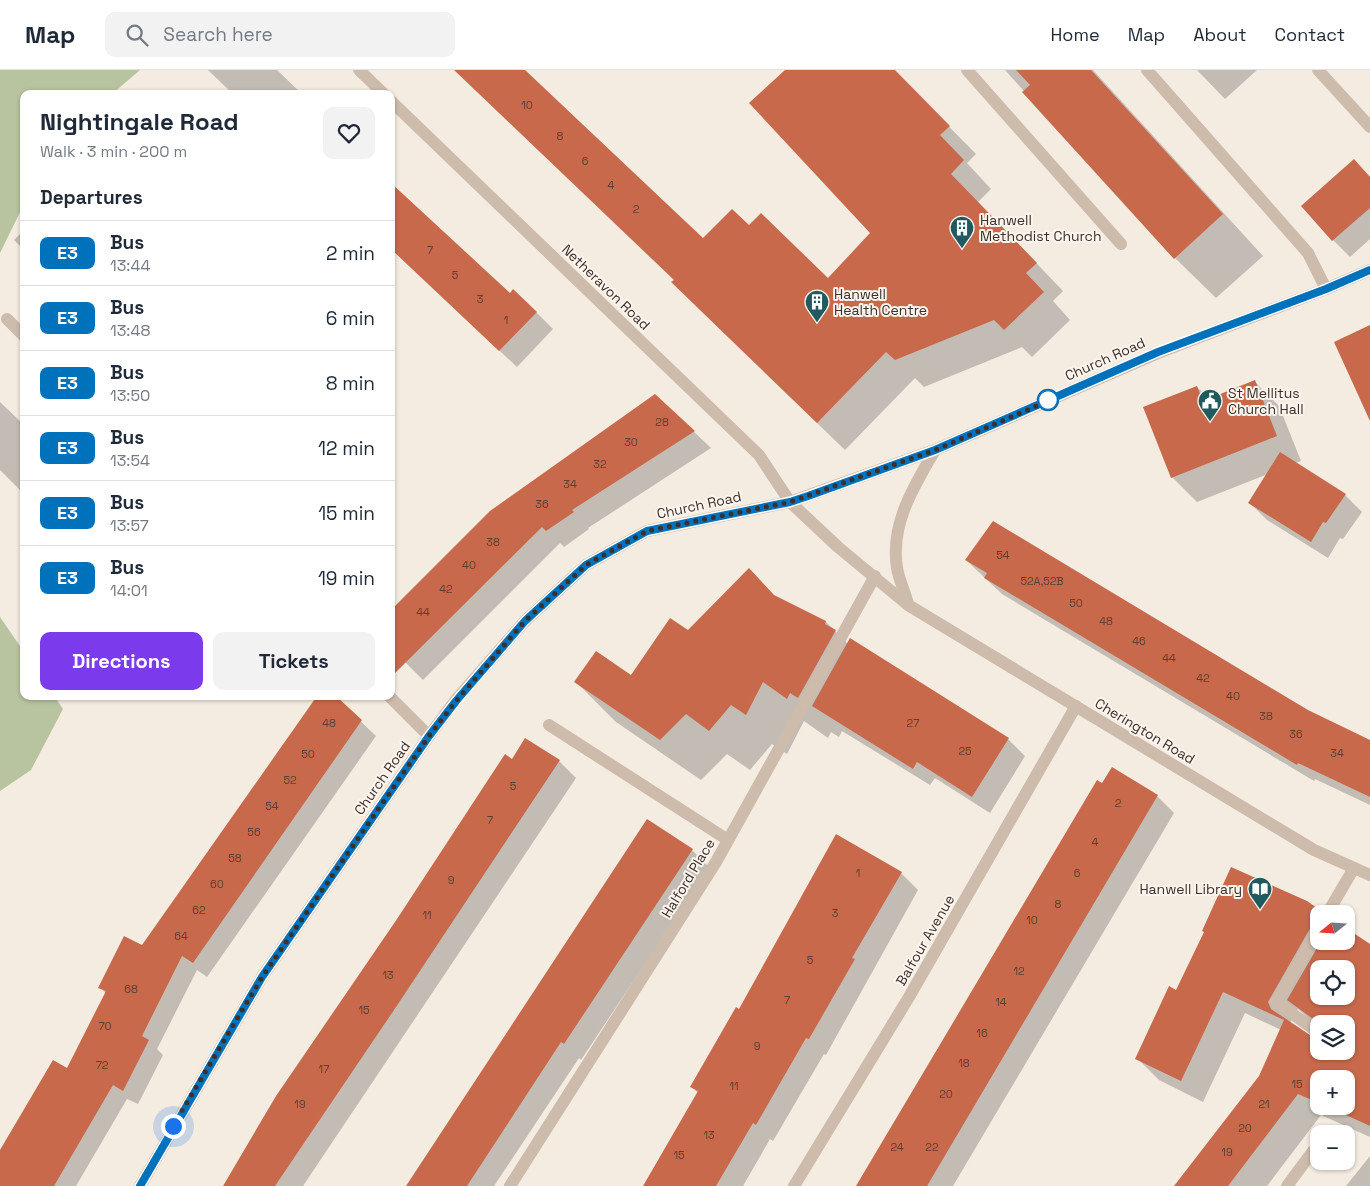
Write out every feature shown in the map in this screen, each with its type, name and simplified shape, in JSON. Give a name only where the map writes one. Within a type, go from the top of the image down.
[{"type":"street","points":[[359,70],[380,90]]},
{"type":"street","points":[[967,70],[1121,244]]},
{"type":"street","points":[[1147,70],[1308,253],[1326,289]]},
{"type":"street","points":[[1318,70],[1370,127]]},
{"type":"street","name":"Netheravon Road","points":[[395,105],[759,455],[790,502]]},
{"type":"street","name":"Church Road","points":[[140,1186],[262,977],[429,736],[456,701],[525,621],[586,565],[647,531],[790,502],[935,450],[1158,352],[1326,289],[1370,270]]},
{"type":"street","points":[[7,318],[20,332]]},
{"type":"street","points":[[908,605],[897,567],[897,527],[912,490],[935,450]]},
{"type":"street","name":"Cherington Road","points":[[790,502],[838,547],[908,605],[1314,850],[1370,875]]},
{"type":"street","name":"Halford Place","points":[[510,1186],[716,862],[875,576]]},
{"type":"street","points":[[393,700],[429,736]]},
{"type":"street","name":"Balfour Avenue","points":[[794,1186],[909,997],[1076,706]]},
{"type":"street","points":[[549,725],[728,840]]},
{"type":"street","points":[[1332,905],[1354,868]]},
{"type":"street","points":[[1310,944],[1276,1002],[1310,1027]]},
{"type":"street","points":[[1287,1186],[1310,1156]]},
{"type":"green space","points":[[0,70],[140,70],[117,90],[20,90],[20,212],[0,253]]},
{"type":"green space","points":[[0,617],[20,646],[20,700],[57,700],[63,709],[31,770],[0,791]]},
{"type":"building","points":[[454,70],[525,70],[703,238],[732,209],[749,225],[761,213],[828,278],[870,233],[749,103],[785,70],[895,70],[950,126],[940,135],[964,160],[951,174],[1037,263],[1026,273],[1044,292],[1004,330],[994,320],[895,360],[886,352],[817,423],[671,282],[674,280]]},
{"type":"building","points":[[1016,70],[1091,70],[1223,214],[1174,259],[1022,92],[1030,85]]},
{"type":"building","points":[[1354,159],[1370,177],[1370,208],[1332,241],[1301,206]]},
{"type":"building","points":[[395,187],[510,293],[513,289],[537,312],[499,351],[395,253]]},
{"type":"building","points":[[1370,325],[1370,421],[1334,342]]},
{"type":"building","name":"St Mellitus Church Hall","points":[[1255,380],[1277,436],[1171,478],[1143,407],[1197,386],[1203,401]]},
{"type":"building","points":[[655,394],[695,431],[572,510],[574,512],[546,531],[542,527],[395,673],[395,606],[490,511]]},
{"type":"building","points":[[1280,452],[1346,494],[1326,523],[1323,522],[1311,542],[1248,503]]},
{"type":"building","points":[[993,521],[1308,710],[1370,740],[1370,797],[1298,763],[1297,765],[984,578],[987,573],[965,560]]},
{"type":"building","points":[[749,568],[774,595],[826,621],[825,624],[836,630],[798,698],[790,693],[787,699],[763,682],[746,715],[731,705],[709,731],[686,714],[660,740],[574,682],[596,651],[631,675],[670,618],[688,630]]},
{"type":"building","points":[[850,638],[1009,738],[972,797],[917,762],[913,769],[812,706]]},
{"type":"building","points":[[314,700],[340,700],[362,720],[193,963],[182,956],[142,1036],[149,1040],[123,1091],[113,1085],[54,1186],[0,1186],[0,1150],[53,1060],[67,1068],[106,991],[98,988],[124,936],[142,945]]},
{"type":"building","points":[[525,738],[560,760],[396,1007],[275,1186],[223,1186],[276,1096],[397,919],[505,754],[512,759]]},
{"type":"building","points":[[1112,767],[1158,795],[927,1186],[856,1186],[1097,780],[1102,783]]},
{"type":"building","points":[[647,819],[693,849],[564,1044],[561,1042],[467,1186],[406,1186]]},
{"type":"building","points":[[836,834],[902,872],[852,958],[855,959],[809,1039],[806,1038],[756,1125],[753,1123],[716,1186],[643,1186],[698,1091],[690,1087],[736,1007],[739,1009]]},
{"type":"building","points":[[1231,867],[1313,905],[1310,905],[1310,928],[1268,1002],[1271,1009],[1310,1035],[1310,1060],[1355,1060],[1355,1015],[1310,1015],[1310,1017],[1287,1000],[1310,960],[1310,1005],[1355,1005],[1355,960],[1310,960],[1316,950],[1355,950],[1355,934],[1370,944],[1370,1126],[1346,1115],[1355,1115],[1355,1070],[1310,1070],[1310,1099],[1298,1094],[1228,1186],[1174,1186],[1259,1076],[1284,1020],[1223,992],[1181,1081],[1135,1059],[1169,986],[1176,990],[1204,932],[1202,931]]},
{"type":"bus line","name":"E3","points":[[140,1186],[262,977],[429,736],[456,701],[525,621],[586,565],[647,531],[790,502],[935,450],[1158,352],[1326,289],[1370,270]]},
{"type":"place","name":"Hanwell Methodist Church","points":[[962,249]]},
{"type":"place","name":"Hanwell Health Centre","points":[[817,323]]},
{"type":"place","name":"St Mellitus Church Hall","points":[[1210,422]]},
{"type":"place","name":"Hanwell Library","points":[[1260,910]]},
{"type":"route","points":[[173,1126],[262,977],[429,736],[456,701],[525,621],[586,565],[647,531],[790,502],[935,450],[1055,398],[1048,400]]}]
